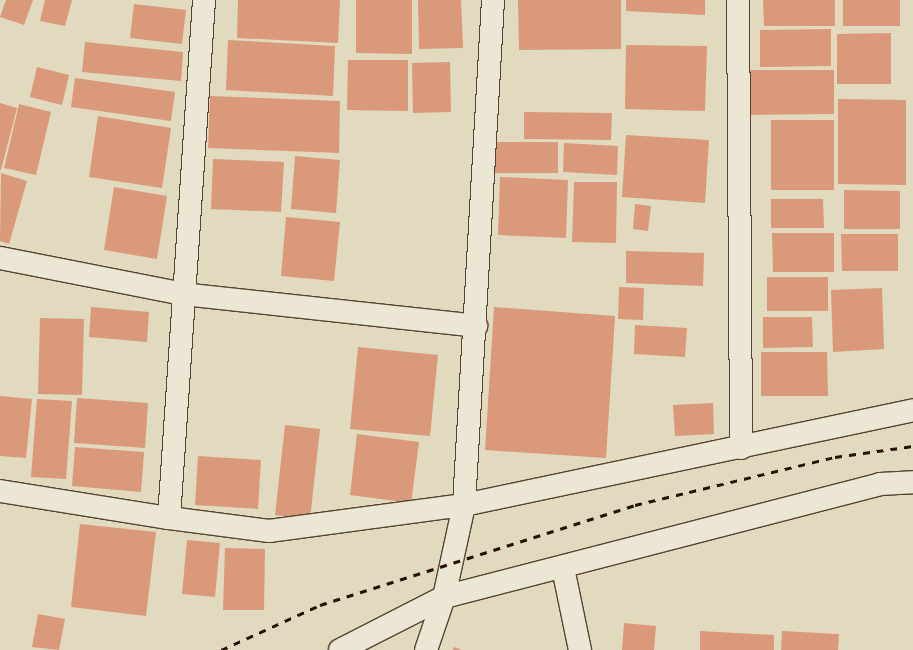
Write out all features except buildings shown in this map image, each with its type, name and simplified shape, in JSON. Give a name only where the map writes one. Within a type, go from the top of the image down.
[{"type":"street","points":[[169,518],[204,0]]},
{"type":"street","points":[[426,650],[444,597],[464,505],[476,326],[493,0]]},
{"type":"street","points":[[738,0],[741,448]]},
{"type":"street","points":[[0,258],[183,294],[476,326]]},
{"type":"street","points":[[0,491],[169,518],[269,531],[464,505],[741,448],[913,410]]},
{"type":"street","points":[[340,650],[444,597],[563,568],[880,484],[913,482]]},
{"type":"street","points":[[563,568],[580,650]]},
{"type":"railway","points":[[221,650],[320,605],[635,505],[835,457],[913,446]]}]
